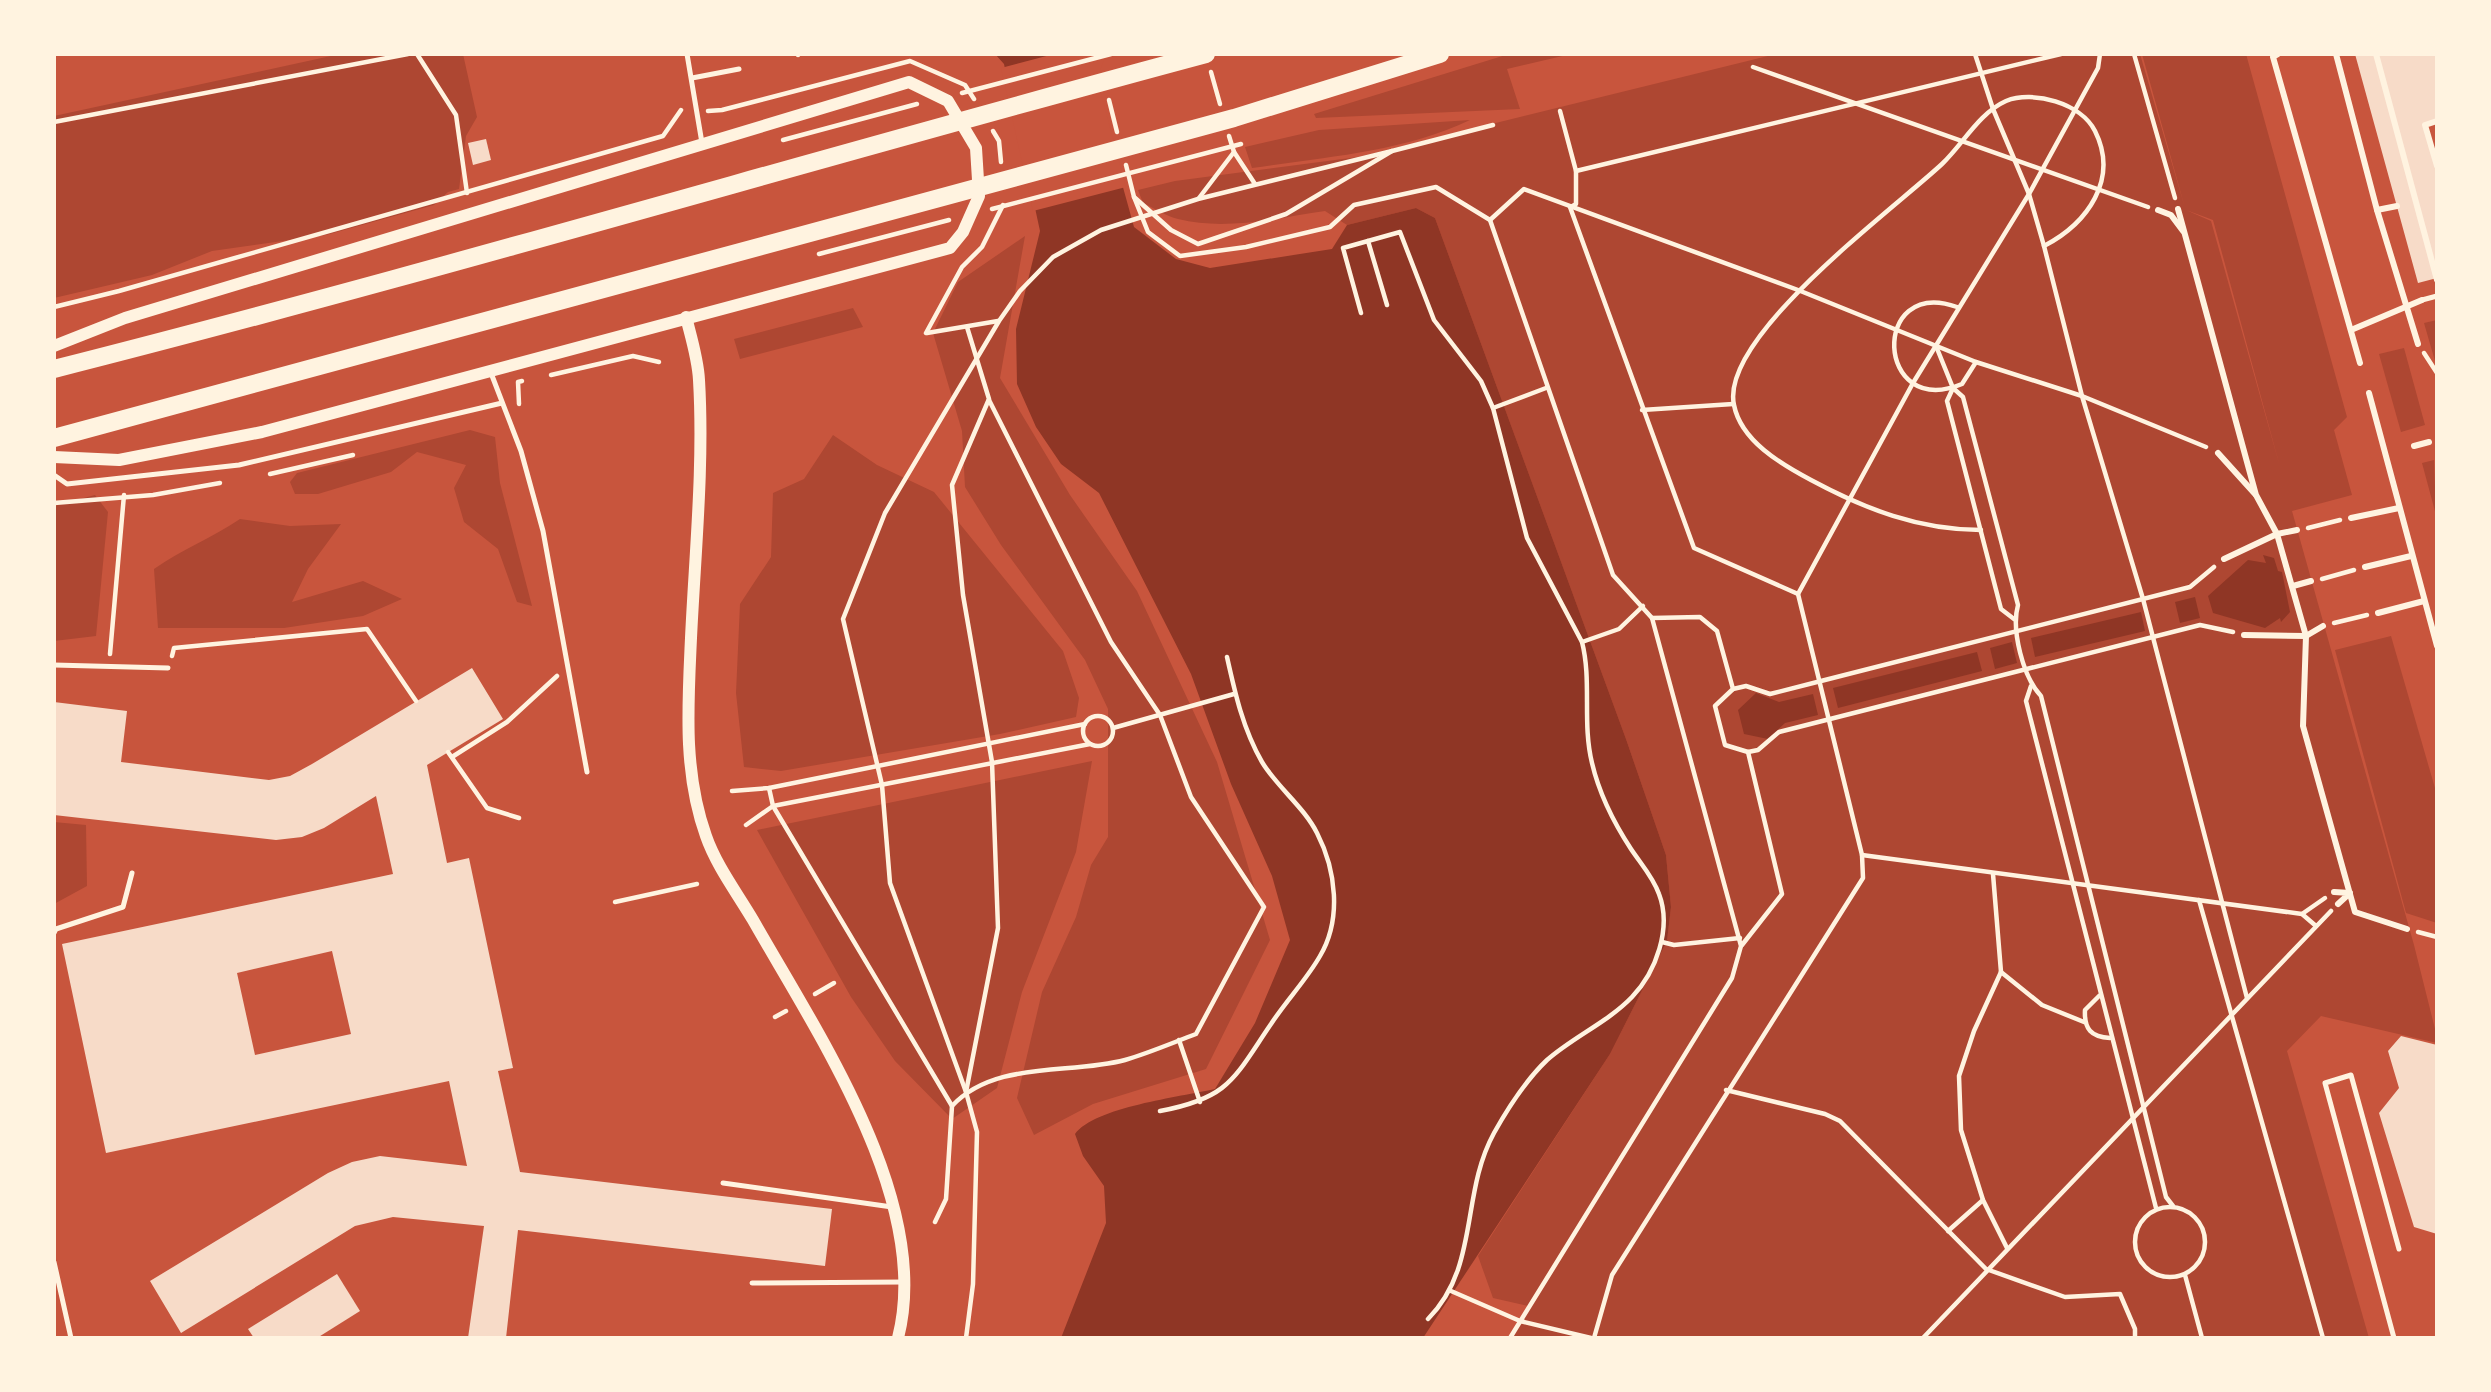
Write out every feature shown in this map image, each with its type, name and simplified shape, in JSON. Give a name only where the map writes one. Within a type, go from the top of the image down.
[{"type":"main road","points":[[54,369],[281,311],[892,138],[1206,54]]},
{"type":"main road","points":[[54,438],[1234,118],[1440,54]]},
{"type":"street","points":[[2278,54],[2273,57],[2360,363]]},
{"type":"street","points":[[2336,54],[2377,210],[2418,344]]},
{"type":"street","points":[[2376,54],[2437,280]]},
{"type":"street","points":[[54,346],[125,318],[909,82],[948,101],[976,148],[979,196],[963,232],[950,248],[686,317],[491,373],[262,432],[119,460],[54,457]]},
{"type":"street","points":[[2437,121],[2425,125],[2437,166]]},
{"type":"street","points":[[2377,210],[2397,206]]},
{"type":"street","points":[[2178,209],[2256,495],[2277,534],[2306,636],[2303,726],[2355,912],[2407,929]]},
{"type":"street","points":[[2158,210],[2171,215],[2186,235]]},
{"type":"street","points":[[2351,330],[2404,305],[2422,300]]},
{"type":"street","points":[[686,317],[699,377],[699,458],[687,717],[692,790],[706,838],[851,1094],[882,1167],[900,1237],[904,1282],[898,1338]]},
{"type":"street","points":[[2369,393],[2437,646]]},
{"type":"street","points":[[2414,446],[2429,442]]},
{"type":"street","points":[[2218,453],[2256,495]]},
{"type":"street","points":[[2351,518],[2399,508]]},
{"type":"street","points":[[2224,559],[2277,534],[2297,530]]},
{"type":"street","points":[[2365,568],[2412,556]]},
{"type":"street","points":[[2293,586],[2311,581]]},
{"type":"street","points":[[2378,613],[2424,601]]},
{"type":"street","points":[[2244,635],[2306,636],[2323,626]]},
{"type":"street","points":[[2334,892],[2350,893]]},
{"type":"street","points":[[2338,904],[2350,893]]},
{"type":"lane","points":[[687,54],[702,143]]},
{"type":"lane","points":[[692,78],[740,69]]},
{"type":"lane","points":[[2422,300],[2437,296]]},
{"type":"lane","points":[[491,373],[521,451],[543,531],[587,772]]},
{"type":"lane","points":[[54,475],[67,484],[239,465],[502,403]]},
{"type":"lane","points":[[54,665],[168,668]]},
{"type":"lane","points":[[54,933],[56,929],[123,908],[132,873]]},
{"type":"lane","points":[[2394,1338],[2325,1083],[2351,1075],[2399,1249]]},
{"type":"lane","points":[[723,1183],[892,1207]]},
{"type":"lane","points":[[54,1262],[71,1338]]},
{"type":"lane","points":[[752,1283],[904,1282]]},
{"type":"path","points":[[54,122],[408,54]]},
{"type":"path","points":[[417,54],[456,115],[467,193]]},
{"type":"path","points":[[952,95],[1111,54]]},
{"type":"path","points":[[1975,54],[1993,109],[2029,194],[2044,246],[2082,396],[2143,598],[2247,998]]},
{"type":"path","points":[[1576,171],[1706,137],[1864,104],[2061,54]]},
{"type":"path","points":[[2134,54],[2178,209]]},
{"type":"path","points":[[1451,1291],[1520,1321],[1592,1338],[1612,1275],[1726,1090],[1856,893],[1863,878],[1862,855],[1798,594],[1913,383],[1957,307],[2029,194],[2073,109],[2098,68],[2098,55]]},
{"type":"path","points":[[681,113],[722,110],[910,61],[965,85]]},
{"type":"path","points":[[1753,67],[2138,203]]},
{"type":"path","points":[[1106,90],[1120,143]]},
{"type":"path","points":[[1981,530],[1948,530],[1882,514],[1798,473],[1761,447],[1742,425],[1733,404],[1736,376],[1747,351],[1798,290],[1964,141],[1993,109],[2008,100],[2030,97],[2051,100],[2073,109],[2093,127],[2103,150],[2100,189],[2082,219],[2067,234],[2044,246]]},
{"type":"path","points":[[54,307],[119,291],[663,136],[681,113],[682,100]]},
{"type":"path","points":[[886,112],[925,102]]},
{"type":"path","points":[[1560,110],[1576,171],[1576,204],[1570,207]]},
{"type":"path","points":[[966,1338],[973,1284],[977,1132],[966,1092],[890,883],[882,785],[843,620],[886,513],[999,321],[1037,272],[1068,247],[1101,230],[1198,199],[1493,125]]},
{"type":"path","points":[[984,211],[1241,145]]},
{"type":"path","points":[[1134,197],[1171,230],[1198,244],[1286,214],[1392,151]]},
{"type":"path","points":[[1234,152],[1255,184]]},
{"type":"path","points":[[1124,157],[1134,197],[1148,232],[1180,256],[1246,247],[1330,227],[1354,205],[1436,187],[1490,220],[1613,575],[1652,618],[1741,946]]},
{"type":"path","points":[[1490,220],[1524,189],[1798,290],[1976,362],[2082,396],[2185,436],[2218,453]]},
{"type":"path","points":[[1570,207],[1694,548],[1798,594]]},
{"type":"path","points":[[916,229],[957,218]]},
{"type":"path","points":[[1361,313],[1343,248],[1400,232],[1434,320],[1481,381],[1493,408],[1527,538],[1582,642],[1586,658],[1585,714],[1592,763],[1608,809],[1660,897],[1664,919],[1662,942],[1650,971],[1632,997],[1546,1061],[1521,1091],[1494,1133],[1480,1162],[1460,1270],[1451,1291],[1428,1319]]},
{"type":"path","points":[[1368,241],[1387,305]]},
{"type":"path","points":[[962,267],[926,333],[999,321]]},
{"type":"path","points":[[1953,388],[1928,389],[1913,383],[1896,364],[1893,351],[1895,331],[1906,314],[1918,306],[1944,303],[1957,307]]},
{"type":"path","points":[[952,1106],[966,1092],[1012,1075],[1124,1060],[1196,1034],[1264,907],[1191,797],[1160,715],[1111,642],[989,399],[967,327]]},
{"type":"path","points":[[2418,344],[2437,373]]},
{"type":"path","points":[[1936,346],[1953,388],[1963,397],[2018,605],[2014,619],[2026,669],[2031,685],[2041,696],[2143,1109],[2166,1197],[2173,1206]]},
{"type":"path","points":[[544,376],[633,356],[659,362]]},
{"type":"path","points":[[1976,362],[1969,377],[1953,388],[1947,401],[2001,609],[2014,619]]},
{"type":"path","points":[[507,417],[519,413],[518,382],[531,379]]},
{"type":"path","points":[[1493,408],[1546,388]]},
{"type":"path","points":[[966,1092],[998,928],[992,762],[963,595],[952,485],[989,399]]},
{"type":"path","points":[[1642,410],[1733,404]]},
{"type":"path","points":[[108,665],[124,497]]},
{"type":"path","points":[[2297,530],[2351,518]]},
{"type":"path","points":[[2224,559],[2190,587],[1770,694],[1746,686],[1733,690],[1715,706],[1725,745],[1748,752],[1758,750],[1779,732],[2200,625],[2244,635]]},
{"type":"path","points":[[2311,581],[2365,568]]},
{"type":"path","points":[[1582,642],[1619,629],[1643,607]]},
{"type":"path","points":[[2323,626],[2378,613]]},
{"type":"path","points":[[1652,618],[1700,617],[1717,631],[1733,690]]},
{"type":"path","points":[[173,648],[367,629],[416,701]]},
{"type":"path","points":[[1160,1111],[1213,1097],[1245,1066],[1285,1002],[1321,955],[1333,923],[1334,893],[1330,870],[1317,832],[1263,764],[1234,694],[1227,657]]},
{"type":"path","points":[[519,818],[487,808],[450,755],[507,722],[568,666]]},
{"type":"path","points":[[2031,685],[2026,701],[2099,996],[2156,1208]]},
{"type":"path","points":[[1113,728],[1234,694]]},
{"type":"path","points":[[732,791],[769,788],[989,744],[1085,724],[1097,716],[1110,721],[1113,728],[1110,742],[1104,746],[1090,744],[773,806],[746,825]]},
{"type":"path","points":[[1085,724],[1083,731],[1090,744]]},
{"type":"path","points":[[1510,1338],[1732,978],[1741,946],[1782,894],[1748,752]]},
{"type":"path","points":[[769,788],[773,806],[952,1106],[946,1199],[934,1222]]},
{"type":"path","points":[[1862,855],[1993,874],[2072,881],[2302,914],[2315,926],[1923,1338]]},
{"type":"path","points":[[1993,874],[2001,972],[1973,1031],[1959,1076],[1961,1130],[1983,1200],[2007,1248]]},
{"type":"path","points":[[615,902],[697,884]]},
{"type":"path","points":[[2302,914],[2334,892]]},
{"type":"path","points":[[2199,900],[2323,1338]]},
{"type":"path","points":[[1662,942],[1674,945],[1740,938]]},
{"type":"path","points":[[2001,972],[2042,1005],[2084,1022]]},
{"type":"path","points":[[2099,996],[2085,1010],[2084,1022],[2088,1031],[2099,1038],[2110,1038]]},
{"type":"path","points":[[1179,1041],[1200,1101]]},
{"type":"path","points":[[1726,1090],[1825,1114],[1840,1121],[1986,1269],[2065,1297],[2120,1294],[2135,1329],[2135,1338]]},
{"type":"path","points":[[1948,1231],[1983,1200]]},
{"type":"path","points":[[2173,1206],[2191,1212],[2203,1227],[2206,1245],[2199,1263],[2185,1275],[2166,1278],[2149,1272],[2137,1257],[2134,1239],[2140,1221],[2156,1208],[2173,1206]]},
{"type":"path","points":[[2185,1275],[2202,1338]]},
{"type":"shaded area","points":[[340,54],[463,54],[477,117],[466,136],[459,189],[448,192],[434,205],[326,235],[212,251],[152,275],[54,298],[54,116]]},
{"type":"shaded area","points":[[995,54],[1103,54],[1093,79],[1134,227],[1176,259],[1210,268],[1332,249],[1347,225],[1416,208],[1435,218],[1666,855],[1671,907],[1667,941],[1610,1054],[1423,1338],[1061,1338],[1106,1223],[1104,1186],[1083,1156],[1075,1134],[1085,1125],[1119,1110],[1215,1089],[1255,1023],[1290,940],[1272,876],[1231,784],[1191,674],[1099,493],[1061,464],[1036,427],[1017,384],[1016,329],[1040,231],[1004,64]]},
{"type":"shaded area","points":[[1509,54],[1571,54],[1507,69],[1520,109],[1316,118],[1314,114]]},
{"type":"shaded area","points":[[1776,54],[2140,54],[2185,208],[2142,54],[2246,54],[2347,417],[2334,430],[2352,495],[2292,511],[2414,945],[2437,1037],[2437,1043],[2321,1016],[2287,1051],[2369,1338],[1513,1338],[1528,1306],[1493,1298],[1478,1256],[1610,1054],[1667,941],[1671,907],[1666,855],[1435,218],[1416,208],[1347,225],[1325,211],[1252,222],[1214,224],[1174,218],[1143,203],[1138,190],[1175,181],[1358,157]],"holes":[[[2186,210],[2213,220],[2280,467],[2211,221]]]},
{"type":"shaded area","points":[[1470,120],[1444,131],[1391,146],[1252,168],[1245,147],[1319,130]]},
{"type":"shaded area","points":[[1025,236],[1000,378],[1070,495],[1137,591],[1217,762],[1270,940],[1206,1069],[1093,1104],[1034,1135],[1017,1098],[1042,992],[1076,917],[1091,865],[1108,837],[1108,709],[1085,660],[1001,545],[965,487],[962,431],[933,333],[958,282]]},
{"type":"shaded area","points":[[853,308],[863,327],[740,359],[734,339]]},
{"type":"shaded area","points":[[2437,320],[2437,368],[2424,323]]},
{"type":"shaded area","points":[[2404,348],[2425,425],[2401,432],[2379,354]]},
{"type":"shaded area","points":[[470,430],[495,437],[500,483],[532,606],[517,602],[498,549],[464,522],[454,488],[466,465],[417,452],[391,472],[318,494],[295,494],[290,482],[297,473]]},
{"type":"shaded area","points":[[833,435],[877,465],[934,492],[1063,651],[1079,698],[1076,717],[1000,734],[781,771],[744,767],[736,693],[740,604],[771,557],[773,493],[804,479]]},
{"type":"shaded area","points":[[2434,460],[2436,515],[2422,463]]},
{"type":"shaded area","points":[[95,495],[108,512],[96,636],[54,641],[54,506]]},
{"type":"shaded area","points":[[240,519],[290,526],[341,524],[308,569],[292,602],[363,581],[402,599],[363,616],[284,628],[158,628],[154,569]]},
{"type":"shaded area","points":[[2263,555],[2274,558],[2278,571],[2282,572],[2290,612],[2281,622],[2280,618],[2265,628],[2213,613],[2208,596],[2248,560],[2266,563]]},
{"type":"shaded area","points":[[2195,597],[2200,618],[2180,623],[2175,602]]},
{"type":"shaded area","points":[[2141,612],[2145,631],[2035,657],[2031,638]]},
{"type":"shaded area","points":[[2391,636],[2437,795],[2437,923],[2406,913],[2335,650]]},
{"type":"shaded area","points":[[2012,642],[2017,663],[1995,669],[1990,648]]},
{"type":"shaded area","points":[[1977,652],[1982,671],[1838,708],[1833,688]]},
{"type":"shaded area","points":[[1756,693],[1779,702],[1813,694],[1818,715],[1785,723],[1768,739],[1744,734],[1738,710]]},
{"type":"shaded area","points":[[1092,761],[1076,852],[1022,992],[997,1088],[952,1119],[895,1061],[851,997],[757,830]]},
{"type":"shaded area","points":[[54,822],[86,825],[87,886],[54,904]]},
{"type":"pier","points":[[1054,54],[1106,54],[1097,79],[1126,187],[1033,211],[1001,68]]},
{"type":"building","points":[[2355,54],[2437,54],[2437,121],[2425,125],[2437,166],[2437,278],[2418,283]]},
{"type":"building","points":[[486,139],[491,160],[473,165],[468,143]]},
{"type":"building","points":[[472,668],[503,719],[427,765],[447,863],[469,858],[513,1068],[498,1071],[520,1172],[832,1209],[825,1266],[518,1230],[506,1338],[468,1338],[484,1226],[393,1217],[355,1226],[181,1333],[150,1281],[328,1173],[352,1162],[380,1156],[467,1166],[449,1081],[106,1153],[62,944],[393,874],[376,796],[324,828],[302,837],[276,840],[54,815],[54,702],[127,711],[121,762],[269,780],[290,776]],"holes":[[[332,951],[351,1034],[255,1055],[237,973]]]},
{"type":"building","points":[[2401,1036],[2437,1045],[2437,1234],[2414,1227],[2379,1113],[2399,1088],[2388,1051]]},
{"type":"building","points":[[337,1274],[360,1311],[317,1338],[254,1338],[248,1329]]}]
